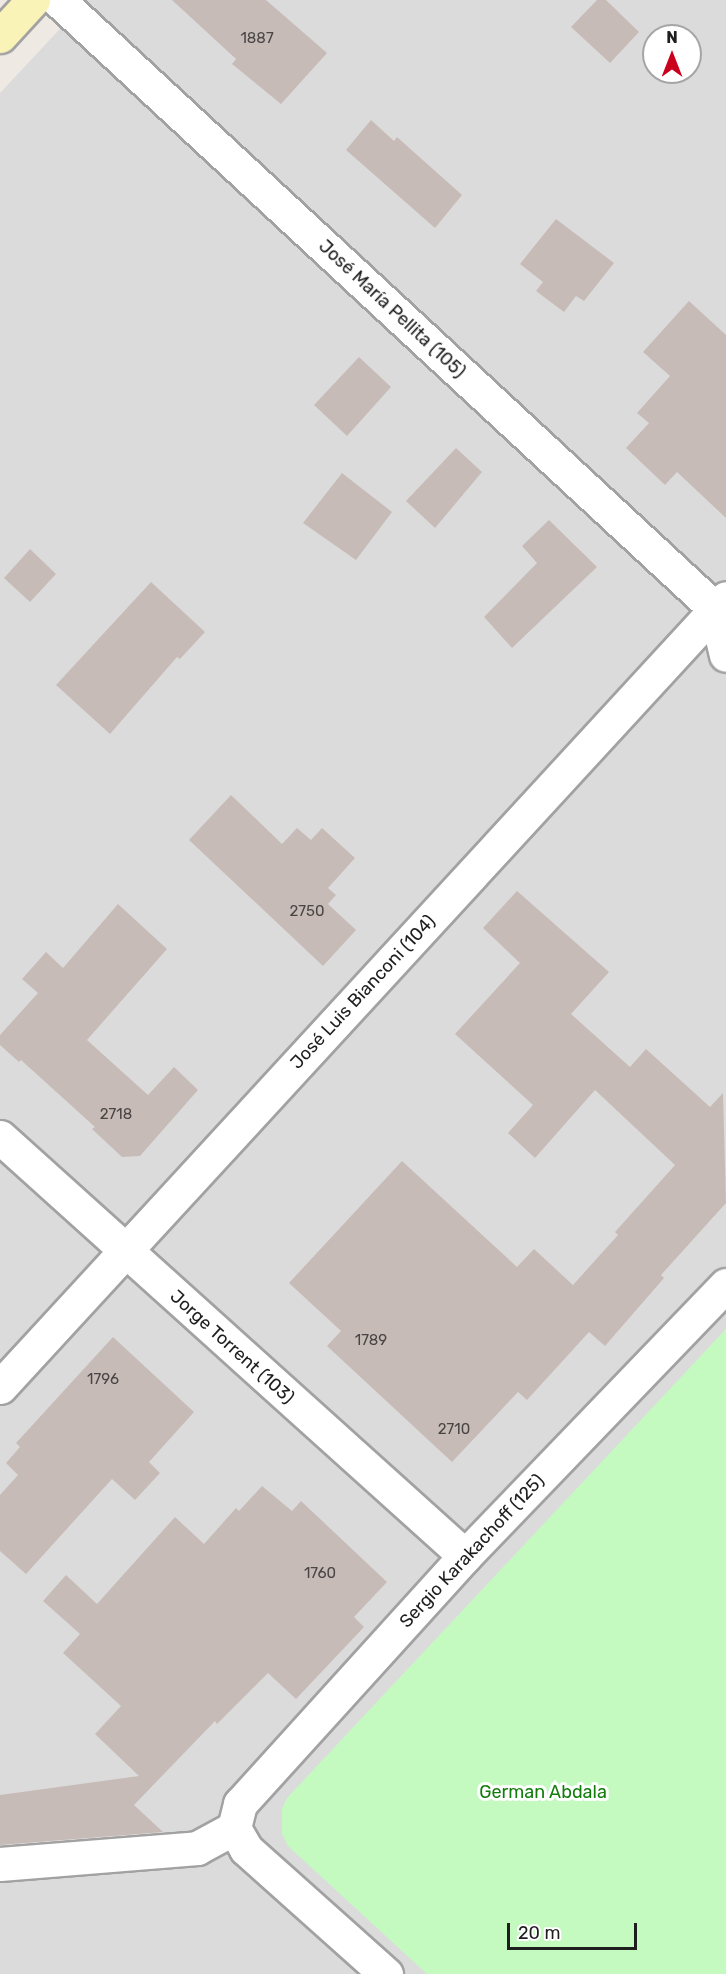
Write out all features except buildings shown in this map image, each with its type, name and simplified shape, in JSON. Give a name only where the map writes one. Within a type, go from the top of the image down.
[{"type":"main road","points":[[0,36],[33,0]]},
{"type":"street","name":"José María Pellita (105)","points":[[58,0],[722,609]]},
{"type":"street","points":[[722,609],[726,655]]},
{"type":"street","name":"José Luis Bianconi (104)","points":[[0,1387],[722,609]]},
{"type":"street","name":"Jorge Torrent (103)","points":[[0,1137],[465,1556]]},
{"type":"street","name":"Sergio Karakachoff (125)","points":[[234,1828],[240,1804],[465,1556],[726,1285]]},
{"type":"street","points":[[0,1864],[197,1848],[234,1828],[246,1849],[386,1974]]},
{"type":"shaded area","points":[[87,0],[726,0],[726,1974],[0,1974],[0,93]]},
{"type":"green space","name":"German Abdala","points":[[726,1329],[726,1974],[427,1974],[288,1846],[282,1834],[282,1809],[287,1798]]}]
